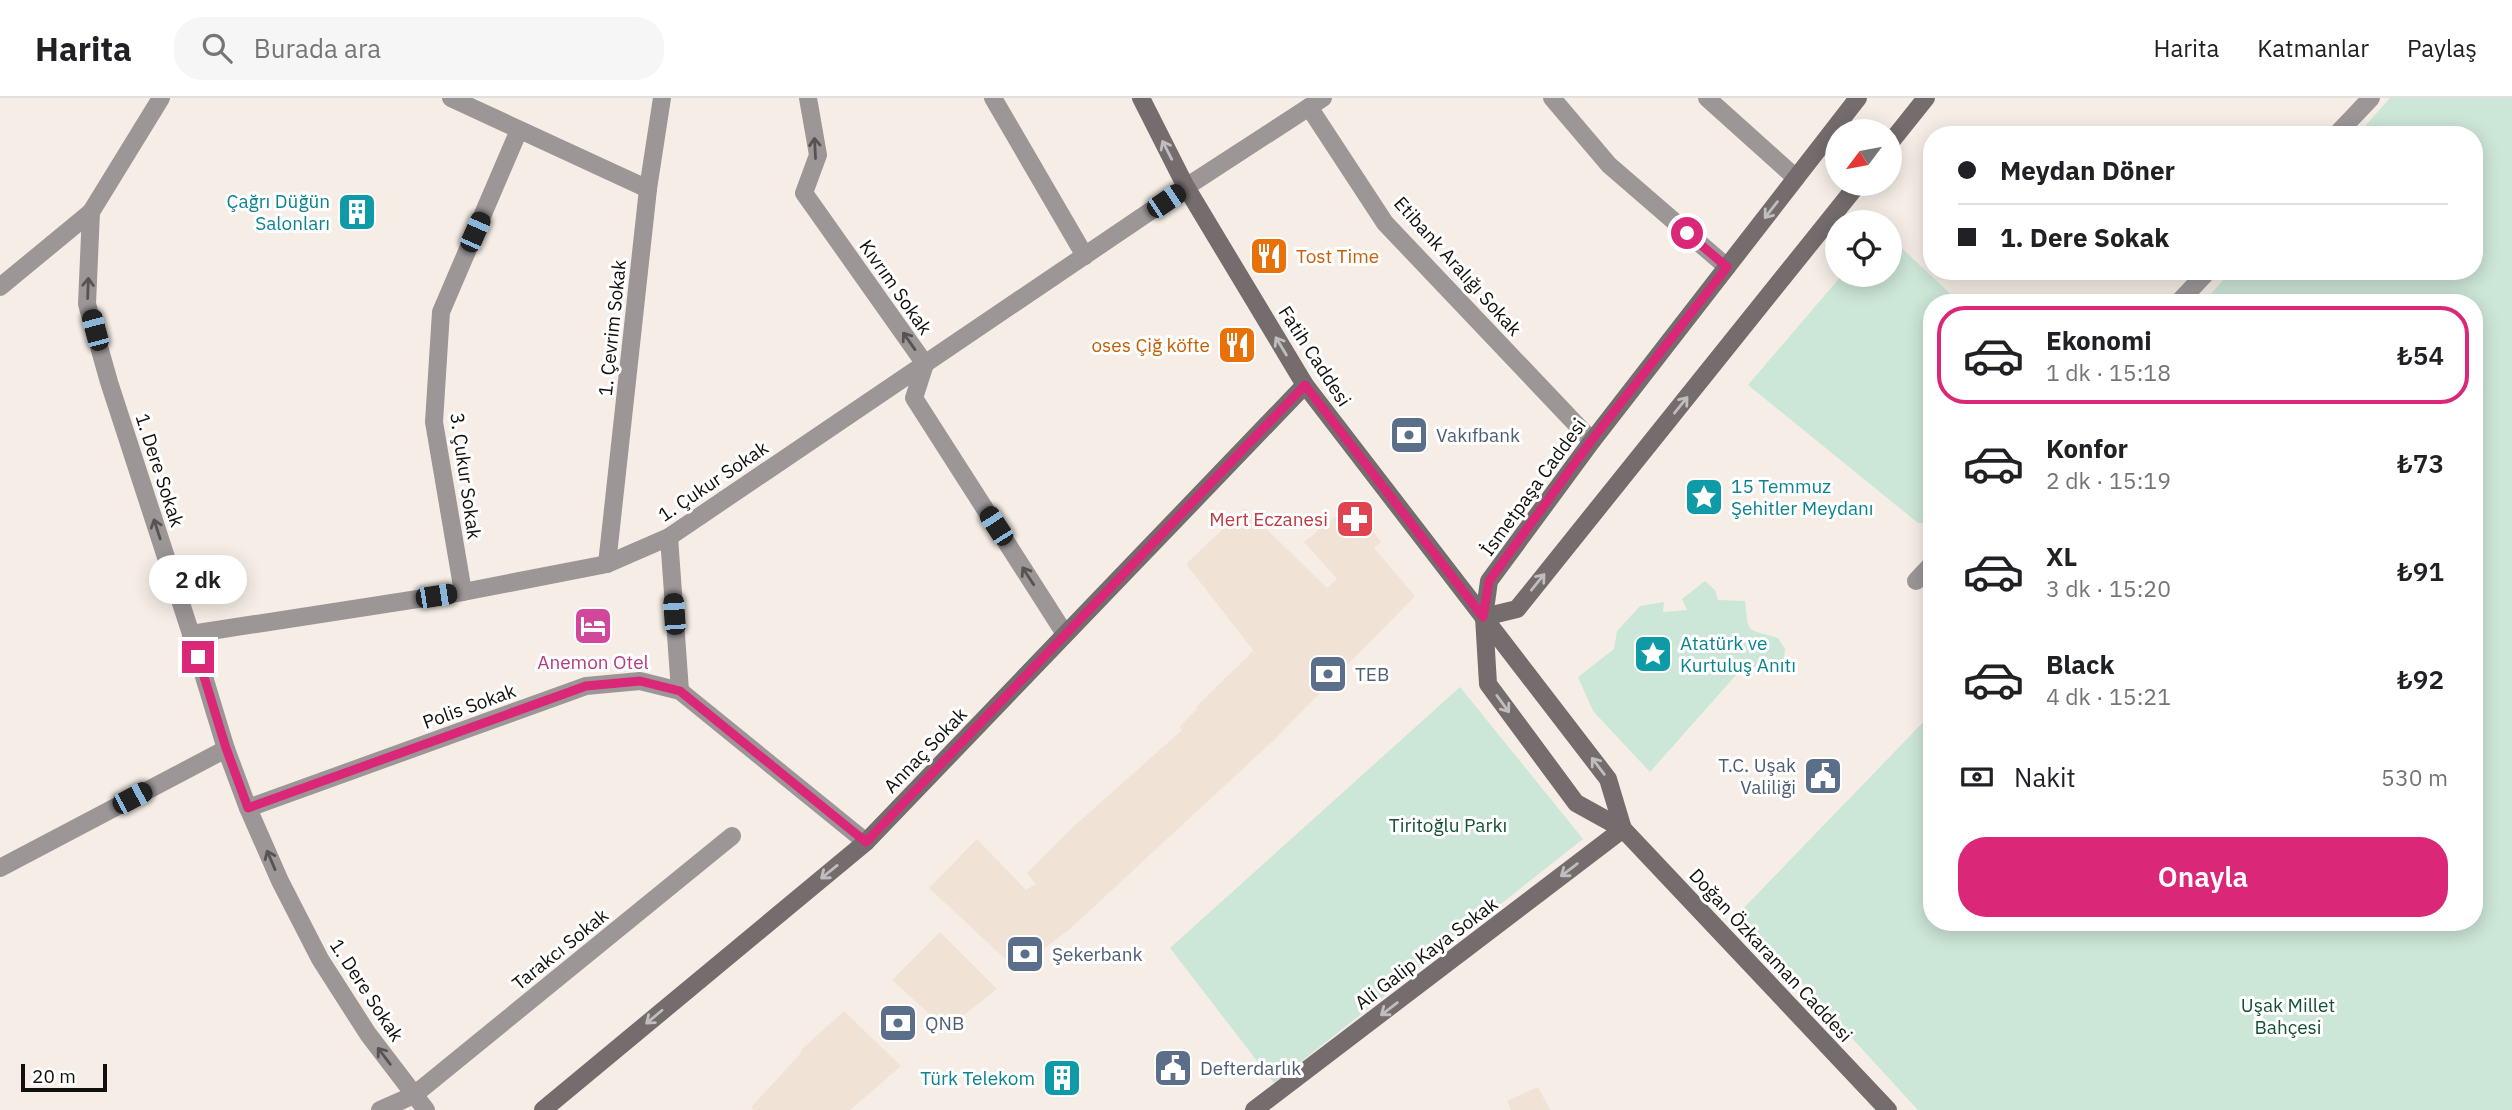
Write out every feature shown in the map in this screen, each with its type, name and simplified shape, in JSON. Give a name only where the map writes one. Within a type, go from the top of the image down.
[{"type":"main road","name":"Fatih Caddesi","points":[[1141,98],[1186,187],[1305,385],[1483,617]]},
{"type":"main road","name":"İsmetpaşa Caddesi","points":[[1483,617],[1489,581],[1591,441],[1858,98]]},
{"type":"main road","points":[[1902,128],[1926,98]]},
{"type":"main road","points":[[1483,617],[1517,608],[1848,196]]},
{"type":"main road","name":"Annaç Sokak","points":[[542,1110],[866,842],[1305,385]]},
{"type":"main road","name":"Doğan Özkaraman Caddesi","points":[[1483,617],[1488,684],[1576,803],[1623,829],[1888,1110]]},
{"type":"main road","name":"Doğan Özkaraman Caddesi","points":[[1483,617],[1608,779],[1623,829]]},
{"type":"main road","name":"Ali Galip Kaya Sokak","points":[[1254,1110],[1623,829]]},
{"type":"street","name":"1. Dere Sokak","points":[[161,98],[91,212],[88,304],[109,383],[226,748],[248,808],[280,881],[320,959],[368,1034],[426,1110]]},
{"type":"street","points":[[451,98],[649,190]]},
{"type":"street","name":"1. Çevrim Sokak","points":[[607,564],[649,190],[662,98]]},
{"type":"street","name":"Kıvrım Sokak","points":[[808,98],[818,155],[804,193],[925,364],[914,398],[1065,634]]},
{"type":"street","points":[[993,98],[1085,256]]},
{"type":"street","points":[[1552,98],[1609,165],[1727,267]]},
{"type":"street","points":[[1707,98],[1796,178]]},
{"type":"street","points":[[2345,126],[2371,98]]},
{"type":"street","name":"1. Çukur Sokak","points":[[191,634],[463,592],[607,564],[669,537],[1316,102]]},
{"type":"street","name":"Etibank Aralığı Sokak","points":[[1316,102],[1385,223],[1591,441]]},
{"type":"street","name":"3. Çukur Sokak","points":[[463,592],[434,422],[441,312],[519,130]]},
{"type":"street","points":[[0,287],[91,212]]},
{"type":"street","points":[[2186,294],[2199,280]]},
{"type":"street","points":[[669,537],[680,691]]},
{"type":"street","points":[[1916,581],[1923,574]]},
{"type":"street","name":"Polis Sokak","points":[[248,808],[586,686],[640,681],[680,691],[866,842]]},
{"type":"street","points":[[0,868],[226,748]]},
{"type":"street","name":"Tarakcı Sokak","points":[[380,1110],[414,1095],[732,836]]},
{"type":"shaded area","points":[[1352,503],[1381,542],[1374,548],[1415,596],[1274,740],[1072,927],[1017,970],[929,888],[977,839],[1026,890],[1036,884],[1027,873],[1073,827],[1182,730],[1180,726],[1196,707],[1253,651],[1267,668],[1186,564],[1245,508],[1327,588],[1337,579],[1304,542]]},
{"type":"shaded area","points":[[940,932],[997,989],[946,1029],[892,980]]},
{"type":"shaded area","points":[[844,1011],[901,1066],[850,1110],[754,1110],[751,1107],[801,1050]]},
{"type":"shaded area","points":[[1538,1087],[1550,1110],[1511,1110],[1507,1101]]},
{"type":"green space","name":"Uşak Millet Bahçesi","points":[[2390,98],[2512,98],[2512,1110],[1918,1110],[1738,914],[1923,722],[1923,931],[2483,931],[2483,294],[2211,294],[2223,280],[2483,280],[2483,126],[2365,126]]},
{"type":"green space","points":[[1902,248],[1923,268],[1923,280],[1936,280],[1950,294],[1923,294],[1923,523],[1918,523],[1748,385],[1832,287],[1902,287]]},
{"type":"green space","points":[[1705,581],[1715,590],[1718,600],[1745,601],[1748,625],[1754,631],[1778,638],[1785,649],[1784,659],[1769,670],[1745,665],[1650,772],[1593,711],[1578,677],[1614,649],[1617,631],[1640,606],[1664,602],[1663,612],[1687,610],[1682,599]]},
{"type":"green space","name":"Tiritoğlu Parkı","points":[[1460,687],[1583,839],[1274,1083],[1170,948]]},
{"type":"place","name":"Çağrı Düğün Salonları","points":[[357,212]]},
{"type":"place","name":"Tost Time","points":[[1269,256]]},
{"type":"place","name":"oses Çiğ köfte","points":[[1237,345]]},
{"type":"place","name":"Vakıfbank","points":[[1409,435]]},
{"type":"place","name":"15 Temmuz Şehitler Meydanı","points":[[1704,497]]},
{"type":"place","name":"Mert Eczanesi","points":[[1355,519]]},
{"type":"place","name":"Anemon Otel","points":[[593,626]]},
{"type":"place","name":"Atatürk ve Kurtuluş Anıtı","points":[[1653,654]]},
{"type":"place","name":"TEB","points":[[1328,674]]},
{"type":"place","name":"T.C. Uşak Valiliği","points":[[1823,776]]},
{"type":"place","name":"Şekerbank","points":[[1025,954]]},
{"type":"place","name":"QNB","points":[[898,1023]]},
{"type":"place","name":"Defterdarlık","points":[[1173,1068]]},
{"type":"place","name":"Türk Telekom","points":[[1062,1078]]},
{"type":"route","points":[[198,657],[248,808],[586,686],[640,681],[680,691],[866,842],[1305,385],[1483,617],[1489,581],[1591,441],[1727,267],[1687,233]]}]
